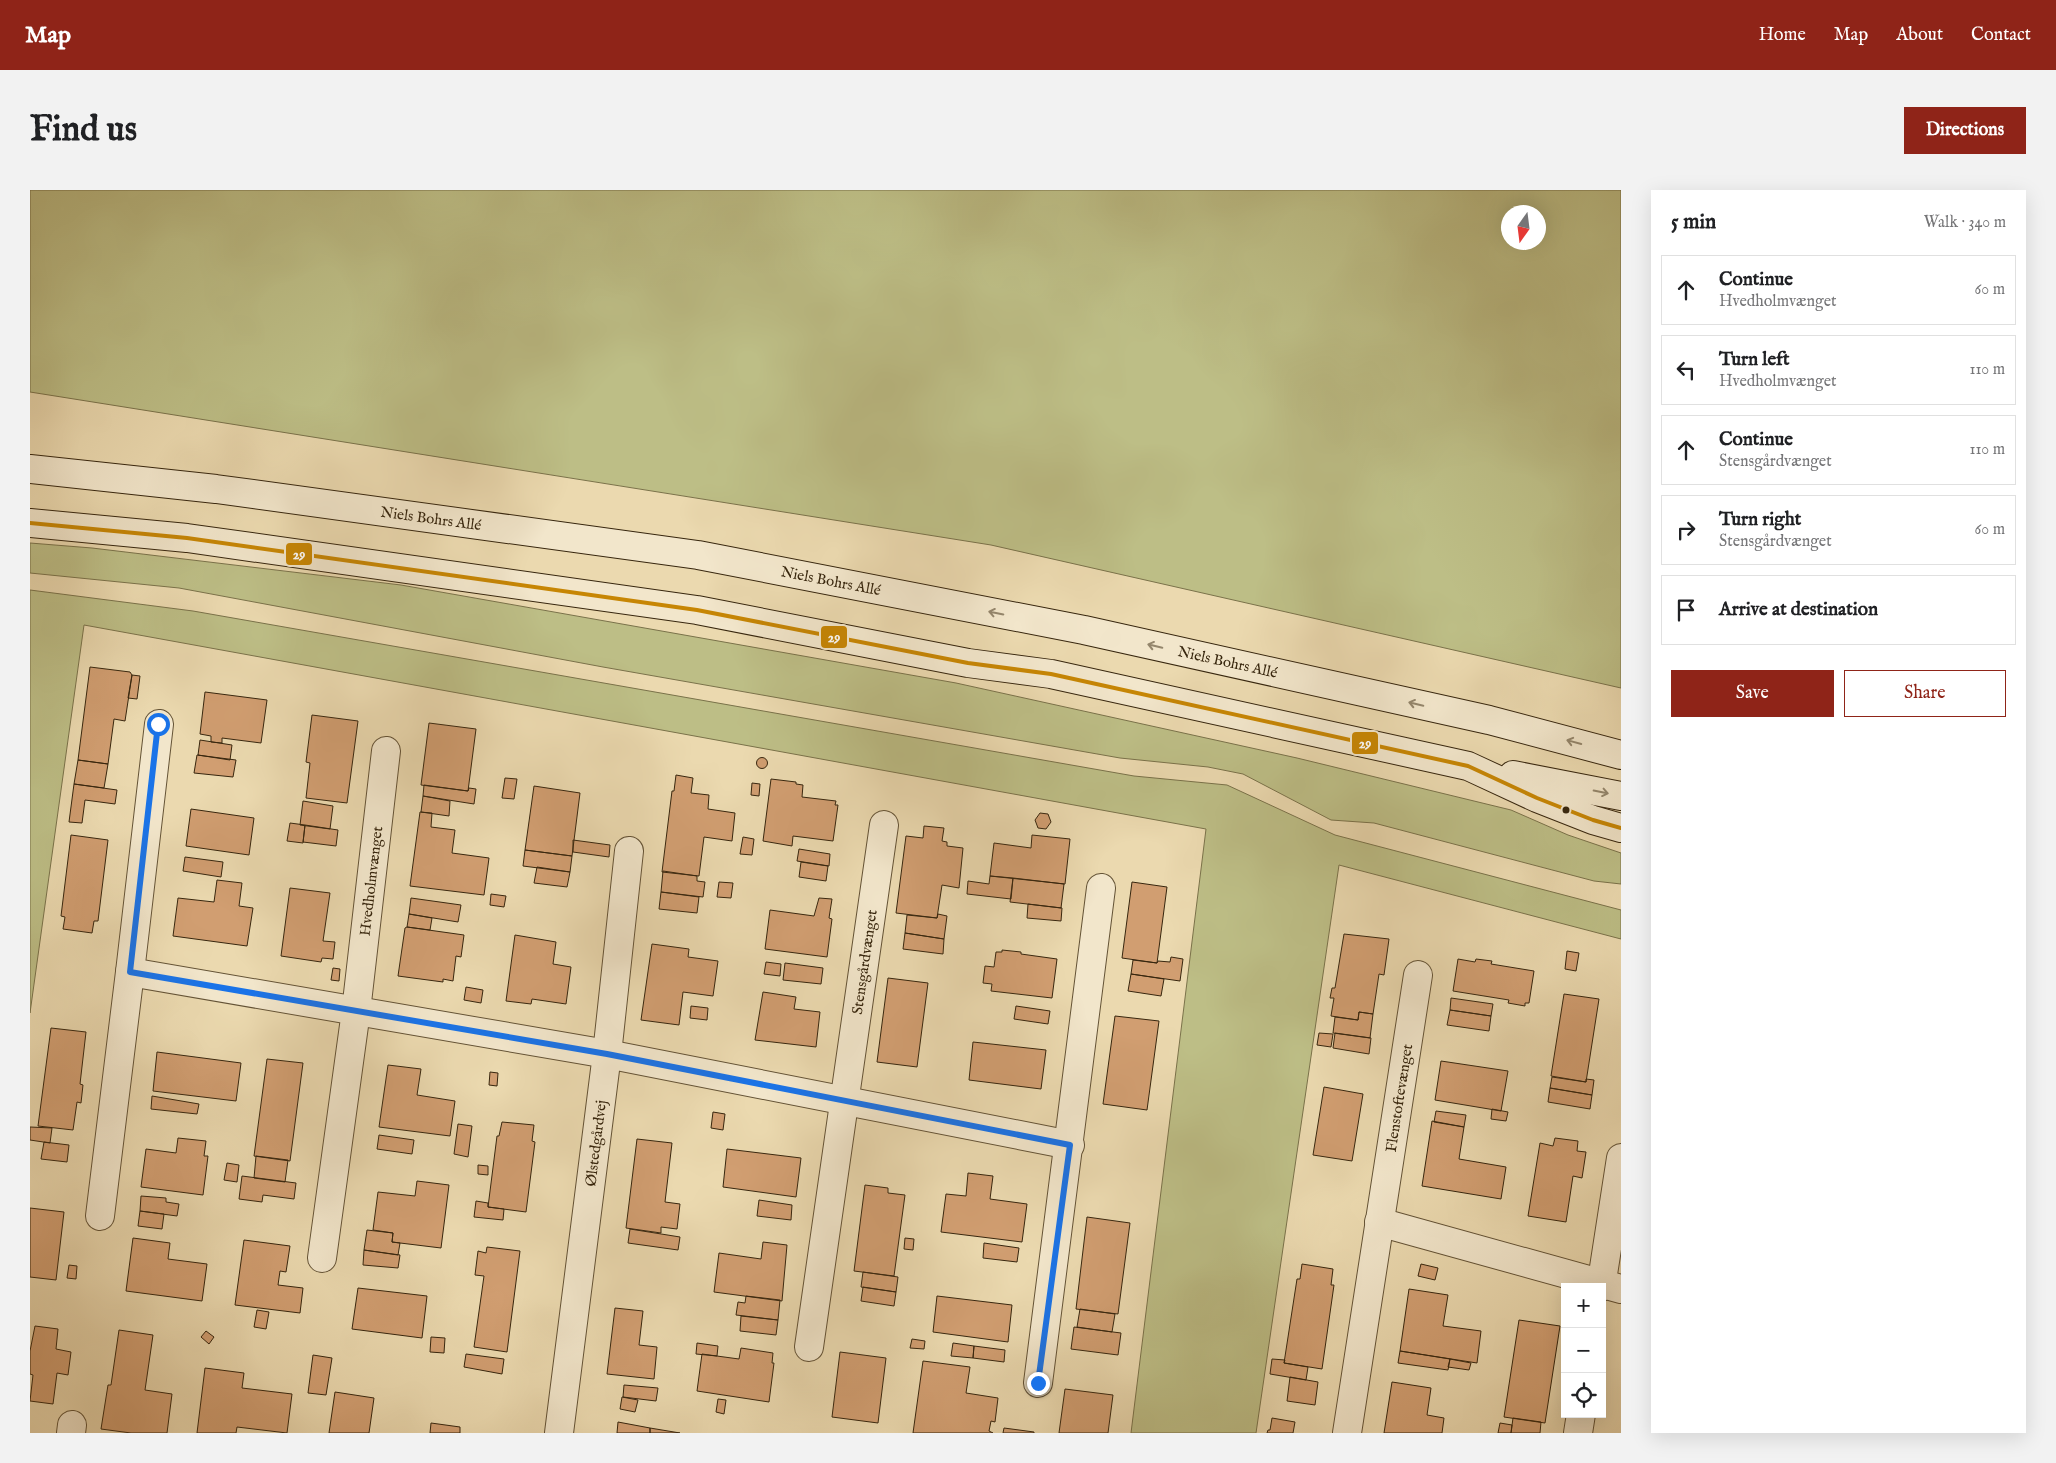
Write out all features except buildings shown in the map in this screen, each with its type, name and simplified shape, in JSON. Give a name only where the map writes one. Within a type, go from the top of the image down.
[{"type":"street","name":"Niels Bohrs Allé","points":[[30,469],[226,490],[698,556],[1084,630],[1489,720],[1621,755]]},
{"type":"street","points":[[30,522],[187,538],[697,610],[968,663],[1051,674],[1468,766],[1621,796]]},
{"type":"street","points":[[100,1216],[158,724]]},
{"type":"street","name":"Hvedholmvænget","points":[[322,1258],[356,1011],[386,751]]},
{"type":"street","points":[[1468,766],[1537,798],[1592,820],[1621,828]]},
{"type":"street","name":"Stensgårdvænget","points":[[809,1346],[884,825]]},
{"type":"street","name":"Ølstedgårdvej","points":[[559,1433],[607,1054],[629,851]]},
{"type":"street","points":[[1038,1383],[1070,1145],[1101,888]]},
{"type":"street","points":[[130,972],[607,1054],[1070,1145]]},
{"type":"street","name":"Flenstoftevænget","points":[[1347,1433],[1418,975]]},
{"type":"street","points":[[1379,1222],[1608,1286],[1621,1158]]},
{"type":"street","points":[[1578,1433],[1580,1418]]},
{"type":"green space","points":[[30,190],[1621,190],[1621,688],[991,545],[30,392]]},
{"type":"green space","points":[[30,543],[92,548],[401,585],[956,683],[1297,758],[1511,810],[1568,835],[1621,853],[1621,884],[1594,881],[1374,823],[1331,820],[1243,774],[1208,767],[1120,758],[603,667],[179,588],[30,573]]},
{"type":"green space","points":[[30,590],[193,611],[1134,776],[1227,785],[1335,835],[1621,910],[1621,939],[1339,865],[1256,1433],[1131,1433],[1206,829],[84,625],[30,1013]]},
{"type":"transit line","name":"29","points":[[30,523],[187,538],[697,610],[968,663],[1051,674],[1468,766],[1537,798],[1593,820],[1621,828]]},
{"type":"route","points":[[158,724],[130,972],[607,1054],[1070,1145],[1038,1383]]}]
